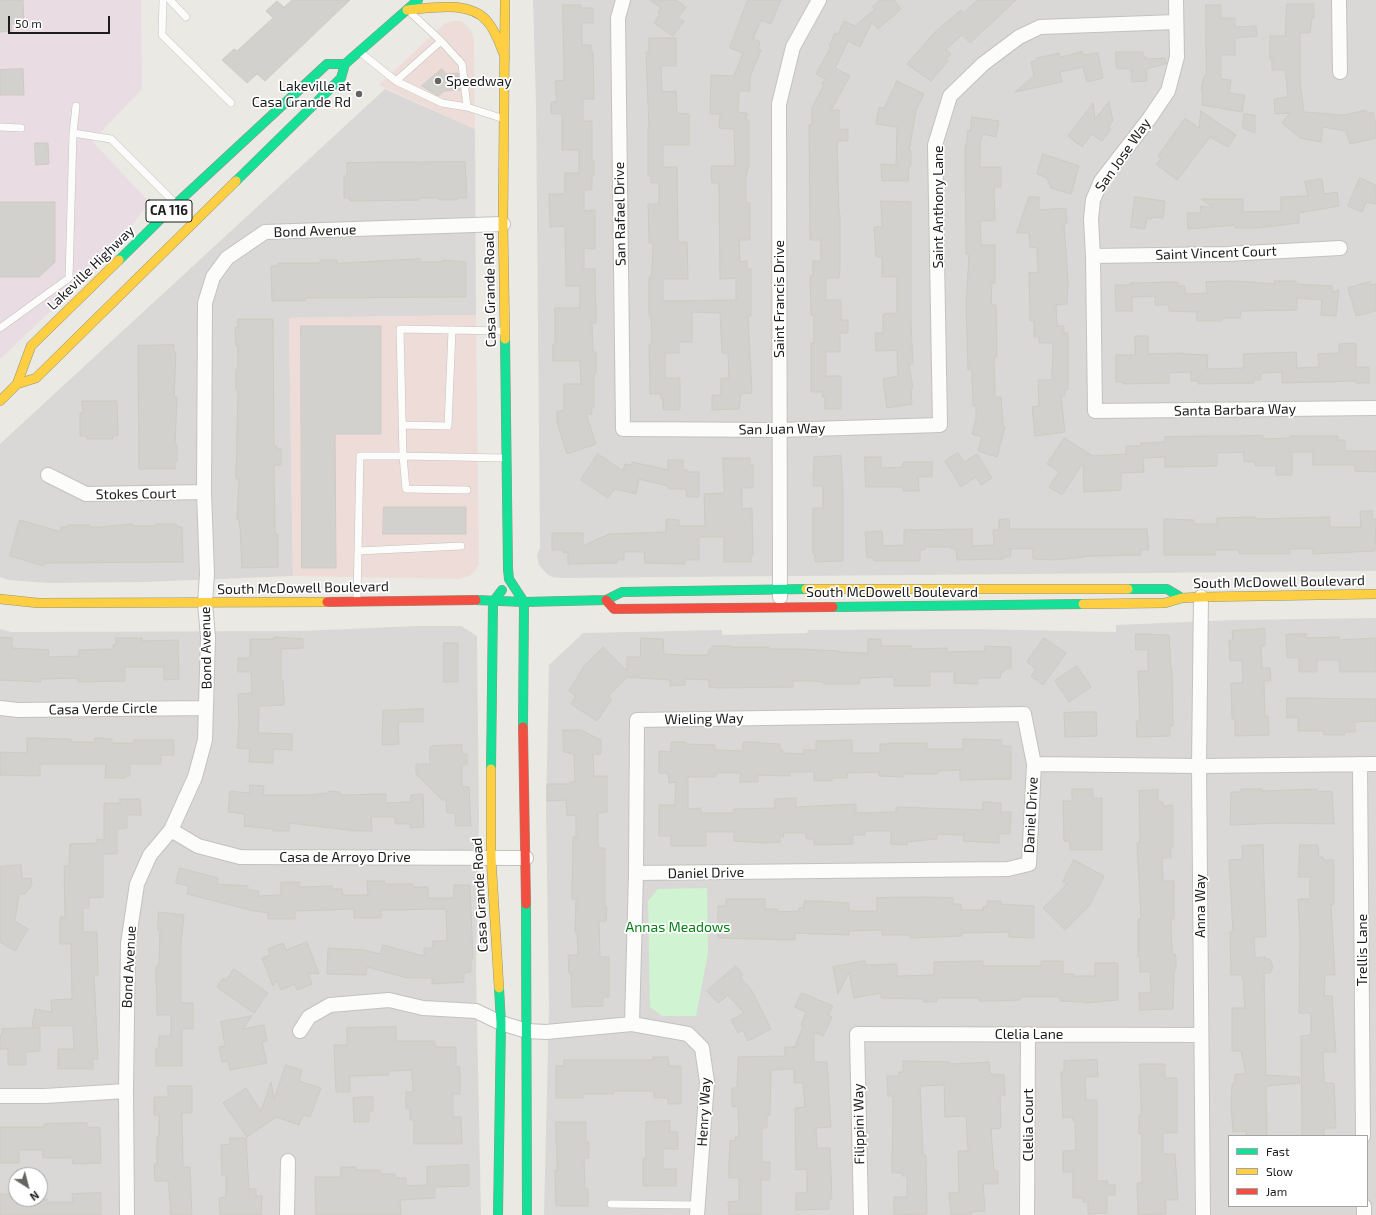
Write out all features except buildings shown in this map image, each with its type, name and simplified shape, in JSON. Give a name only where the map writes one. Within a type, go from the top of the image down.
[{"type":"main road","name":"Lakeville Highway","points":[[17,384],[36,378],[341,78],[345,64],[418,0]]},
{"type":"main road","name":"Casa Grande Road","points":[[505,0],[503,224],[509,579]]},
{"type":"main road","points":[[407,10],[472,9],[483,16],[494,31],[505,57]]},
{"type":"main road","name":"Lakeville Highway","points":[[0,401],[17,384],[31,346],[176,204],[327,64],[345,64]]},
{"type":"main road","points":[[493,602],[509,579],[524,602],[522,706],[526,858],[527,1215]]},
{"type":"main road","name":"South McDowell Boulevard","points":[[0,599],[38,604],[469,600],[524,602],[606,600],[622,592],[780,589],[1167,589],[1182,598]]},
{"type":"main road","name":"South McDowell Boulevard","points":[[606,600],[614,609],[1165,603],[1182,598],[1201,597],[1376,594]]},
{"type":"main road","name":"Casa Grande Road","points":[[493,602],[491,663],[491,857],[501,1023],[498,1215]]},
{"type":"street","name":"San Rafael Drive","points":[[623,0],[618,18],[623,429]]},
{"type":"street","name":"Saint Francis Drive","points":[[781,606],[779,430],[779,104],[793,47],[818,0]]},
{"type":"street","name":"San Jose Way","points":[[1095,411],[1093,256],[1091,220],[1093,200],[1101,181],[1149,119],[1168,91],[1177,58],[1176,0]]},
{"type":"street","points":[[1339,0],[1340,72]]},
{"type":"street","name":"Saint Anthony Lane","points":[[940,425],[935,145],[950,96],[983,64],[1019,38],[1040,27],[1176,22]]},
{"type":"street","name":"Bond Avenue","points":[[127,1215],[126,1091],[128,944],[137,884],[150,855],[171,830],[195,777],[205,740],[208,636],[204,603],[207,574],[204,492],[205,303],[212,277],[227,258],[266,232],[503,224]]},
{"type":"street","name":"Saint Vincent Court","points":[[1093,256],[1227,254],[1340,248]]},
{"type":"street","name":"Santa Barbara Way","points":[[1095,411],[1376,408]]},
{"type":"street","name":"San Juan Way","points":[[623,429],[779,430],[940,425]]},
{"type":"street","name":"Stokes Court","points":[[48,475],[86,494],[204,492]]},
{"type":"street","name":"Anna Way","points":[[1201,597],[1199,766],[1203,1215]]},
{"type":"street","name":"Casa Verde Circle","points":[[0,708],[18,710],[206,708]]},
{"type":"street","name":"Wieling Way","points":[[632,1024],[636,873],[637,720],[1024,714],[1034,764]]},
{"type":"street","name":"Daniel Drive","points":[[636,873],[1008,869],[1029,864],[1034,764],[1199,766],[1376,764]]},
{"type":"street","name":"Trellis Lane","points":[[1360,764],[1363,1135]]},
{"type":"street","name":"Casa de Arroyo Drive","points":[[171,830],[198,846],[240,857],[526,858]]},
{"type":"street","name":"Henry Way","points":[[300,1031],[309,1017],[330,1005],[389,1000],[423,1008],[476,1012],[501,1023],[527,1031],[546,1032],[632,1024],[688,1034],[702,1048],[708,1082],[697,1210]]},
{"type":"street","name":"Clelia Lane","points":[[857,1034],[1201,1035]]},
{"type":"street","name":"Filippini Way","points":[[857,1034],[861,1215]]},
{"type":"street","name":"Clelia Court","points":[[1027,1215],[1028,1034]]},
{"type":"street","points":[[0,1096],[45,1096],[126,1091]]},
{"type":"street","points":[[287,1215],[288,1161]]},
{"type":"lane","points":[[163,0],[162,35],[231,103]]},
{"type":"lane","points":[[170,0],[186,17]]},
{"type":"lane","points":[[407,10],[441,41],[462,64],[467,107]]},
{"type":"lane","points":[[396,81],[441,41]]},
{"type":"lane","points":[[359,52],[396,81],[442,103],[467,107],[504,119]]},
{"type":"lane","points":[[0,328],[69,278],[73,133],[76,106]]},
{"type":"lane","points":[[0,127],[21,128]]},
{"type":"lane","points":[[73,133],[111,139],[176,204]]},
{"type":"lane","points":[[467,490],[406,489],[403,456],[400,328],[505,331]]},
{"type":"lane","points":[[402,424],[448,426],[452,330]]},
{"type":"lane","points":[[356,601],[360,456],[507,458]]},
{"type":"lane","points":[[358,551],[461,546]]},
{"type":"lane","points":[[611,1204],[697,1210]]},
{"type":"shaded area","points":[[0,0],[141,0],[142,89],[92,141],[149,202],[112,253],[0,359]]},
{"type":"shaded area","points":[[533,0],[1376,0],[1376,571],[562,578],[552,577],[547,574],[539,565],[537,555],[540,548],[536,105]]},
{"type":"shaded area","points":[[452,21],[461,21],[466,25],[472,32],[474,40],[475,129],[379,85],[444,24]]},
{"type":"shaded area","points":[[385,89],[475,129],[476,315],[289,318],[293,576],[145,582],[48,583],[8,580],[0,577],[0,444]]},
{"type":"shaded area","points":[[476,315],[479,564],[474,572],[469,576],[458,579],[293,576],[289,318]]},
{"type":"shaded area","points":[[1376,618],[1376,1215],[544,1215],[549,1007],[546,810],[549,665],[583,633],[722,630],[722,635],[807,633],[808,630],[973,629],[1116,632],[1116,625],[1232,620]]},
{"type":"shaded area","points":[[417,626],[461,626],[477,636],[479,818],[476,970],[481,1215],[0,1215],[0,629],[11,632],[301,631]]},
{"type":"green space","name":"Annas Meadows","points":[[707,888],[708,953],[696,1016],[662,1016],[650,1007],[648,901],[658,889]]},
{"type":"traffic: fast","points":[[236,181],[341,78],[345,64],[418,0]]},
{"type":"traffic: fast","points":[[119,260],[176,204],[327,64],[345,64]]},
{"type":"traffic: fast","points":[[505,339],[508,569],[509,579],[524,602],[523,727]]},
{"type":"traffic: fast","points":[[476,600],[524,602],[606,600],[622,592],[806,589]]},
{"type":"traffic: fast","points":[[1128,589],[1167,589],[1182,598]]},
{"type":"traffic: fast","points":[[491,769],[493,602],[502,590]]},
{"type":"traffic: fast","points":[[833,607],[1083,604]]},
{"type":"traffic: fast","points":[[526,904],[527,1215]]},
{"type":"traffic: fast","points":[[498,1215],[501,1023],[499,988]]},
{"type":"traffic: slow","points":[[505,0],[503,224],[505,339]]},
{"type":"traffic: slow","points":[[407,10],[450,7],[470,10],[479,14],[493,29],[505,57]]},
{"type":"traffic: slow","points":[[17,384],[36,378],[236,181]]},
{"type":"traffic: slow","points":[[0,401],[17,384],[31,346],[119,260]]},
{"type":"traffic: slow","points":[[806,589],[1128,589]]},
{"type":"traffic: slow","points":[[1083,604],[1165,603],[1182,598],[1201,597],[1376,594]]},
{"type":"traffic: slow","points":[[0,599],[38,603],[327,602]]},
{"type":"traffic: slow","points":[[491,769],[491,857],[499,988]]},
{"type":"traffic: jam","points":[[327,602],[476,600]]},
{"type":"traffic: jam","points":[[606,600],[614,609],[833,607]]},
{"type":"traffic: jam","points":[[523,727],[526,904]]},
{"type":"place","name":"Speedway","points":[[438,81]]},
{"type":"place","name":"Lakeville at Casa Grande Rd","points":[[359,94]]}]
